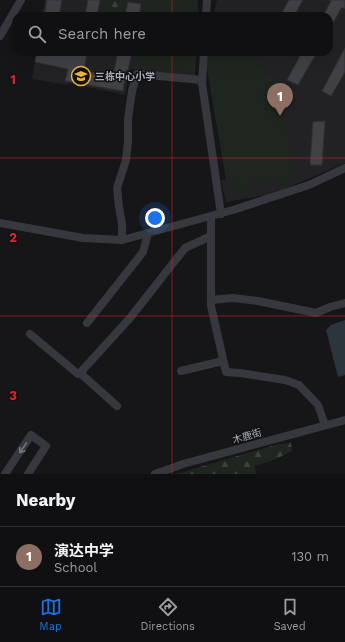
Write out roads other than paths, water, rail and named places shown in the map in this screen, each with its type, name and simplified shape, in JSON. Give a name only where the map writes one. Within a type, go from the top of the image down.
[{"type":"street","points":[[14,12],[21,0]]},
{"type":"street","points":[[206,12],[207,0]]},
{"type":"street","points":[[0,36],[12,15]]},
{"type":"street","points":[[204,56],[202,80],[221,214]]},
{"type":"street","points":[[122,240],[122,224],[117,188],[126,160],[128,119],[132,91],[137,74],[202,80]]},
{"type":"street","points":[[0,223],[83,238],[122,240],[221,214],[309,185],[345,168]]},
{"type":"street","points":[[211,217],[211,300],[226,372],[285,380],[299,385],[318,406],[326,425]]},
{"type":"street","points":[[87,323],[143,252],[148,234]]},
{"type":"street","points":[[80,373],[130,318],[185,248],[211,236]]},
{"type":"street","points":[[211,300],[233,298],[258,301],[316,313],[345,303]]},
{"type":"street","points":[[30,334],[78,374],[80,373],[117,406]]},
{"type":"street","points":[[181,371],[224,361]]},
{"type":"street","name":"木鹿街","points":[[155,474],[182,464],[345,420]]},
{"type":"street","points":[[5,474],[31,435],[46,446],[28,474]]},
{"type":"place","name":"三栋中心小学","points":[[81,76]]},
{"type":"place","name":"演达中学","points":[[280,116]]}]
